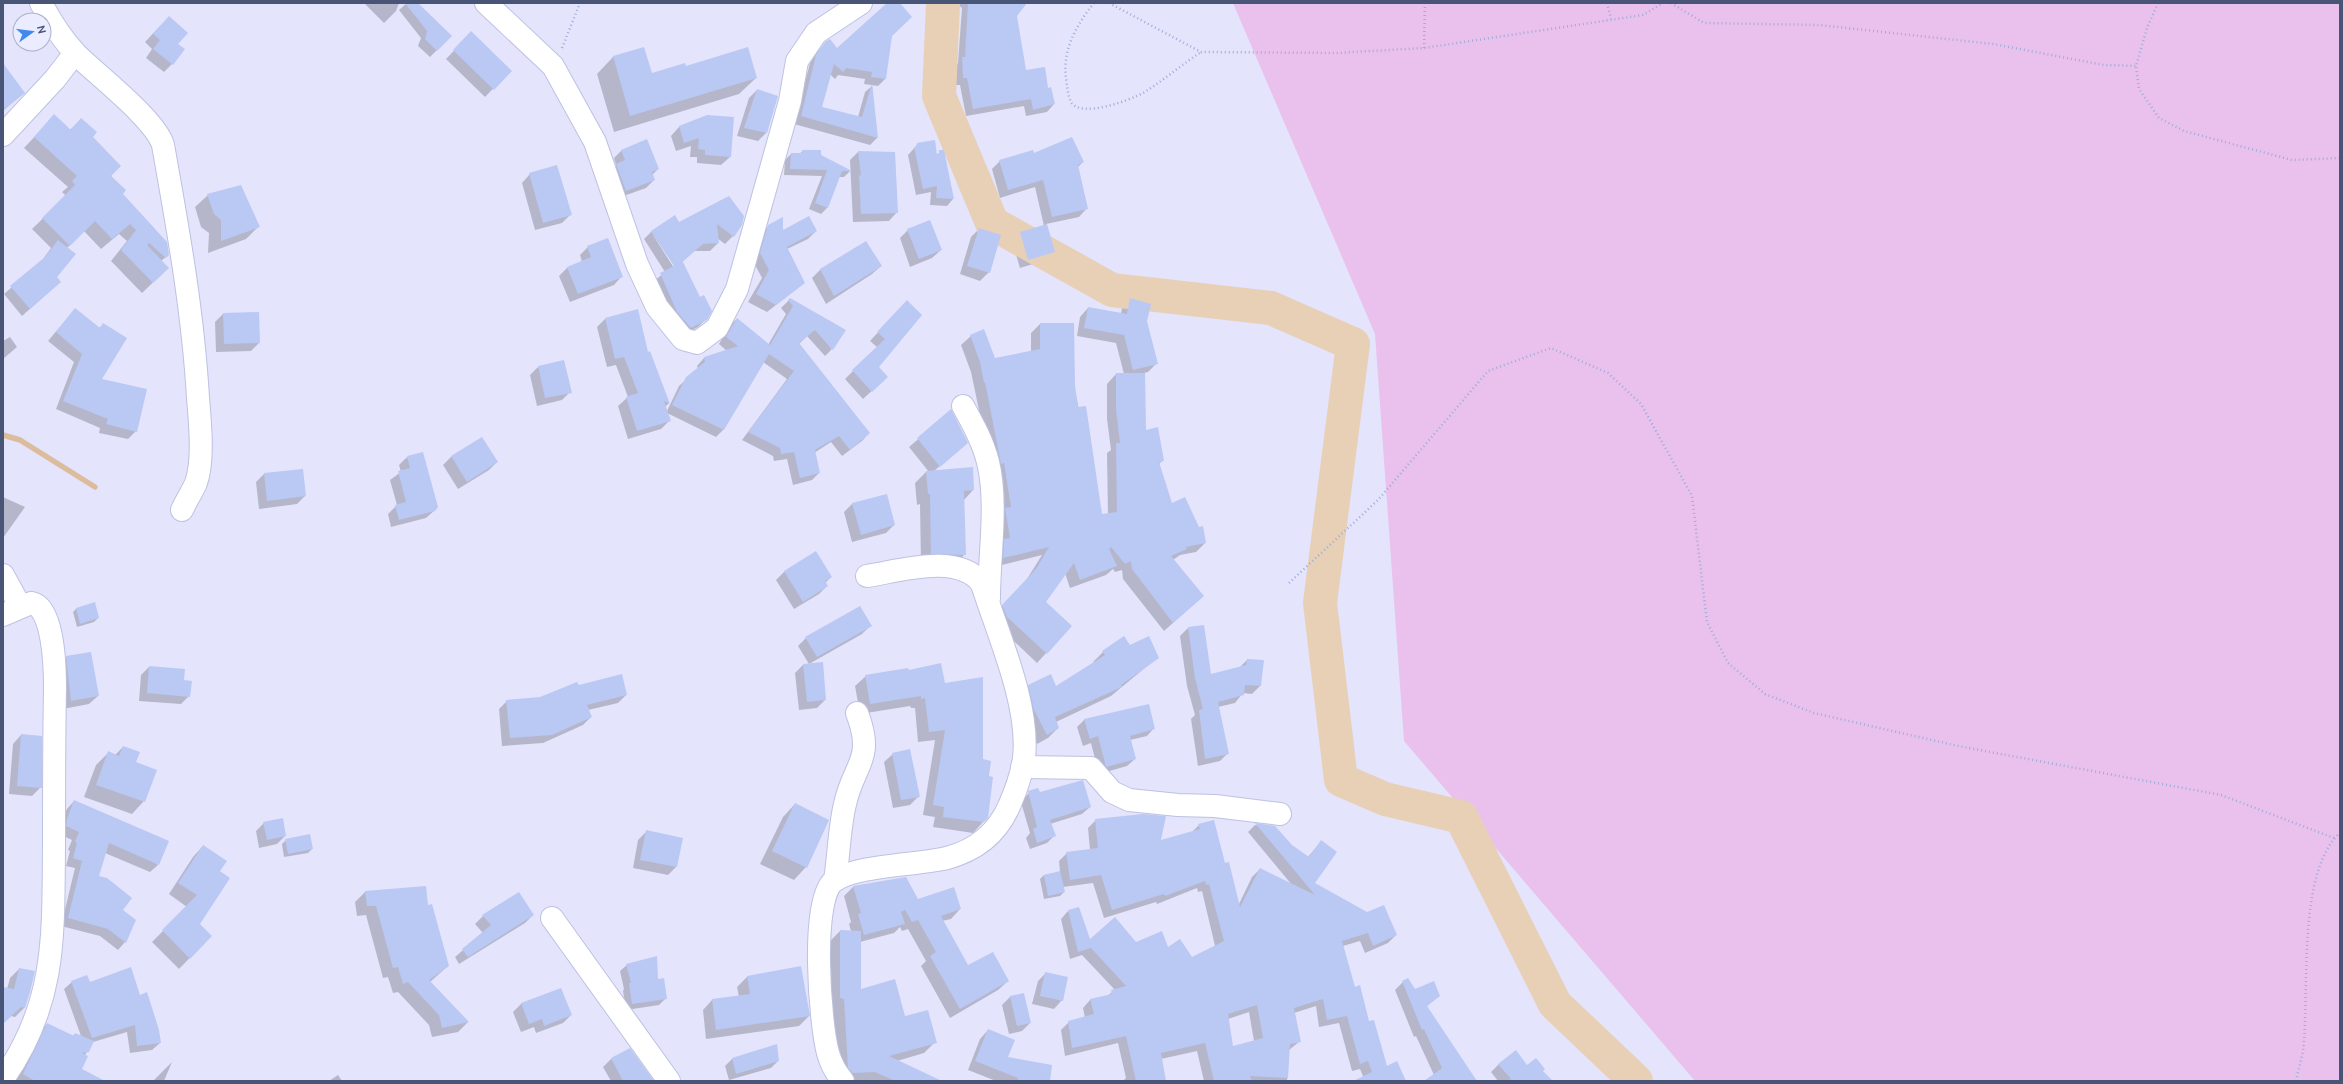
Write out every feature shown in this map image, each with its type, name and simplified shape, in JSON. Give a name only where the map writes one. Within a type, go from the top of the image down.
[{"type":"street","points":[[41,3],[75,53],[133,107],[156,132],[163,145],[185,269],[194,340],[199,410],[199,453],[196,482],[182,510]]},
{"type":"street","points":[[486,3],[553,66],[595,142],[637,264],[657,307],[683,339],[697,343],[717,328],[737,289],[790,101],[797,61],[816,33],[861,3]]},
{"type":"street","points":[[3,135],[55,79],[75,53]]},
{"type":"street","points":[[963,406],[979,436],[988,463],[992,505],[989,605]]},
{"type":"street","points":[[842,1081],[832,1066],[824,1032],[819,947],[822,910],[826,891],[835,880],[852,873],[946,858],[980,844],[1003,820],[1013,799],[1022,767],[1024,746],[1018,699],[1010,666],[982,584],[977,578],[969,572],[943,565],[867,576]]},
{"type":"street","points":[[3,575],[11,610],[34,603],[43,611],[53,655],[55,688],[53,923],[49,969],[38,1014],[20,1054],[3,1079]]},
{"type":"street","points":[[835,880],[844,804],[860,766],[865,741],[857,713]]},
{"type":"street","points":[[1022,767],[1091,768],[1112,792],[1119,796],[1139,802],[1215,806],[1280,814]]},
{"type":"street","points":[[552,918],[669,1081]]},
{"type":"path","points":[[553,66],[580,3]]},
{"type":"path","points":[[1094,3],[1081,19],[1073,34],[1065,68],[1072,103],[1078,108],[1103,107],[1118,103],[1142,93],[1201,52]]},
{"type":"path","points":[[1109,3],[1201,52],[1336,53],[1424,48],[1643,15],[1663,3]]},
{"type":"path","points":[[1424,48],[1425,3]]},
{"type":"path","points":[[1608,3],[1611,19]]},
{"type":"path","points":[[1671,3],[1704,23],[1819,25],[1993,44],[2104,65],[2136,66]]},
{"type":"path","points":[[2158,3],[2147,28],[2136,66],[2139,89],[2159,118],[2184,132],[2292,160],[2340,158]]},
{"type":"path","points":[[1289,583],[1378,500],[1488,371],[1551,348],[1608,373],[1641,404],[1692,496],[1707,622],[1728,663],[1765,694],[1814,713],[1958,746],[2221,795],[2334,838]]},
{"type":"path","points":[[2296,1081],[2303,1051],[2309,917],[2317,871],[2334,838],[2340,833]]},
{"type":"shaded area","points":[[1233,3],[2340,3],[2340,1081],[1695,1081],[1404,741],[1375,334]]},
{"type":"building","points":[[405,3],[418,3],[452,36],[437,51],[425,39],[427,31]]},
{"type":"building","points":[[887,3],[900,3],[912,17],[892,36],[886,79],[871,77],[872,72],[846,68],[843,72],[834,64],[822,107],[862,117],[872,83],[878,138],[801,116],[816,55],[825,42],[830,39],[837,48]]},
{"type":"building","points":[[968,3],[1027,3],[1017,16],[1026,70],[1045,67],[1048,88],[1051,87],[1055,104],[1033,110],[1031,99],[973,109],[967,78],[963,78],[962,57],[965,57]]},
{"type":"building","points":[[169,16],[188,33],[178,44],[185,49],[173,65],[153,49],[160,40],[153,34]]},
{"type":"building","points":[[471,31],[512,71],[494,90],[453,50]]},
{"type":"building","points":[[644,47],[652,73],[685,63],[686,66],[748,47],[757,78],[630,116],[613,56]]},
{"type":"building","points":[[3,63],[25,93],[3,110]]},
{"type":"building","points":[[757,89],[778,96],[767,133],[744,128]]},
{"type":"building","points":[[54,114],[71,130],[81,118],[97,132],[93,137],[121,166],[111,176],[126,190],[123,194],[167,242],[169,255],[166,258],[149,243],[147,245],[169,268],[153,283],[121,250],[136,230],[130,224],[112,239],[95,221],[70,246],[42,218],[75,185],[72,181],[77,176],[34,137]]},
{"type":"building","points":[[707,115],[734,117],[731,157],[705,155],[705,150],[698,149],[699,138],[684,143],[679,126]]},
{"type":"building","points":[[1072,137],[1084,162],[1078,165],[1088,209],[1052,217],[1043,180],[1008,190],[999,160],[1033,150],[1034,153]]},
{"type":"building","points":[[647,139],[659,169],[652,172],[655,180],[626,191],[616,164],[625,160],[621,150]]},
{"type":"building","points":[[935,140],[937,155],[939,154],[939,150],[944,150],[954,199],[936,198],[937,186],[923,189],[914,147],[916,147],[917,143]]},
{"type":"building","points":[[802,150],[821,150],[821,155],[852,171],[842,171],[828,208],[815,203],[827,170],[790,169],[791,153],[802,153]]},
{"type":"building","points":[[858,151],[895,152],[898,213],[861,214],[859,175],[861,176]]},
{"type":"building","points":[[557,165],[572,215],[543,223],[529,173]]},
{"type":"building","points":[[241,185],[260,227],[221,241],[221,220],[214,214],[207,194]]},
{"type":"building","points":[[729,196],[744,216],[742,225],[734,237],[717,224],[719,243],[703,244],[681,263],[683,262],[700,297],[704,295],[712,311],[707,320],[691,328],[677,312],[660,273],[674,266],[651,231],[675,215],[679,222]]},
{"type":"building","points":[[809,216],[817,231],[787,247],[805,283],[776,305],[756,294],[769,270],[760,253],[768,225],[783,217],[783,230]]},
{"type":"building","points":[[930,220],[942,250],[919,259],[907,229]]},
{"type":"building","points":[[1047,224],[1055,252],[1028,260],[1020,232]]},
{"type":"building","points":[[979,228],[1001,235],[990,273],[967,266]]},
{"type":"building","points":[[608,238],[623,277],[578,294],[567,267],[591,257],[587,246]]},
{"type":"building","points":[[58,240],[76,254],[57,277],[61,282],[30,309],[10,286],[45,257]]},
{"type":"building","points":[[866,241],[882,266],[834,296],[820,269]]},
{"type":"building","points":[[790,298],[846,330],[833,350],[815,330],[799,343],[870,433],[850,450],[839,436],[815,450],[820,473],[800,478],[794,452],[781,454],[780,448],[748,432],[794,371],[769,354],[724,430],[672,405],[686,377],[705,362],[704,357],[738,346],[726,337],[737,318],[770,345],[793,306],[788,300]]},
{"type":"building","points":[[1130,298],[1151,304],[1147,321],[1158,364],[1133,370],[1124,335],[1084,328],[1088,307],[1127,314]]},
{"type":"building","points":[[907,300],[922,315],[879,367],[888,377],[872,392],[852,370],[885,339],[877,332]]},
{"type":"building","points":[[75,308],[100,328],[103,323],[127,338],[102,379],[147,389],[137,432],[106,424],[108,419],[63,401],[82,354],[56,332]]},
{"type":"building","points":[[638,309],[648,352],[650,351],[670,404],[664,401],[671,421],[637,431],[626,397],[638,393],[624,357],[615,359],[605,318]]},
{"type":"building","points":[[259,312],[260,343],[224,344],[223,313]]},
{"type":"building","points":[[1040,323],[1074,323],[1075,386],[1078,407],[1086,406],[1102,514],[1117,512],[1116,443],[1120,443],[1116,409],[1116,373],[1145,373],[1146,430],[1158,427],[1164,461],[1159,462],[1172,503],[1185,497],[1199,527],[1203,526],[1206,543],[1186,547],[1187,549],[1171,556],[1204,596],[1173,623],[1132,569],[1131,561],[1125,564],[1111,547],[1109,549],[1117,566],[1080,580],[1074,563],[1046,602],[1072,626],[1047,654],[1007,617],[1002,605],[1036,569],[1049,547],[1003,558],[1004,539],[1010,538],[1005,508],[1011,507],[1004,463],[1001,464],[985,382],[984,383],[980,362],[970,335],[984,329],[995,358],[1040,349]]},
{"type":"building","points":[[564,360],[572,393],[545,398],[538,366]]},
{"type":"building","points":[[951,409],[968,443],[940,467],[917,438]]},
{"type":"building","points":[[482,437],[498,462],[467,482],[451,456]]},
{"type":"building","points":[[423,452],[438,507],[435,511],[399,520],[395,505],[406,502],[398,471],[410,468],[407,456]]},
{"type":"building","points":[[973,467],[974,490],[964,491],[966,555],[931,554],[930,494],[928,494],[926,471]]},
{"type":"building","points":[[303,469],[306,496],[267,501],[264,473]]},
{"type":"building","points":[[887,494],[895,525],[861,535],[852,503]]},
{"type":"building","points":[[816,551],[832,577],[825,581],[828,586],[803,602],[784,571]]},
{"type":"building","points":[[95,602],[99,618],[80,624],[76,608]]},
{"type":"building","points":[[860,606],[872,626],[817,657],[805,637]]},
{"type":"building","points":[[1204,625],[1211,674],[1246,665],[1247,659],[1264,660],[1261,686],[1245,685],[1244,695],[1218,702],[1229,754],[1205,759],[1199,710],[1203,709],[1195,678],[1188,627]]},
{"type":"building","points":[[1124,636],[1130,645],[1149,636],[1159,658],[1121,685],[1122,687],[1055,717],[1059,728],[1047,735],[1034,710],[1028,685],[1051,674],[1056,686],[1105,655],[1102,651]]},
{"type":"building","points":[[91,652],[99,696],[71,701],[66,656]]},
{"type":"building","points":[[823,662],[826,700],[807,702],[803,664]]},
{"type":"building","points":[[941,663],[945,683],[983,677],[983,759],[991,761],[989,776],[993,777],[988,818],[984,822],[943,817],[944,807],[933,805],[945,730],[929,732],[925,698],[921,699],[921,696],[870,704],[865,675],[908,668],[909,670]]},
{"type":"building","points":[[149,666],[185,669],[184,680],[192,681],[190,697],[147,693]]},
{"type":"building","points":[[622,674],[627,695],[587,705],[592,717],[552,735],[510,738],[506,700],[540,697],[577,682],[579,685]]},
{"type":"building","points":[[1149,704],[1155,729],[1130,736],[1136,759],[1106,767],[1098,736],[1090,739],[1084,719]]},
{"type":"building","points":[[21,734],[42,736],[42,788],[17,786]]},
{"type":"building","points":[[123,746],[140,752],[136,762],[157,770],[145,802],[96,785],[108,751],[119,756]]},
{"type":"building","points":[[910,749],[920,797],[901,800],[892,753]]},
{"type":"building","points":[[1083,780],[1091,807],[1050,820],[1056,836],[1037,843],[1033,829],[1037,827],[1028,791],[1038,788],[1040,792]]},
{"type":"building","points":[[74,800],[169,841],[159,865],[109,843],[99,876],[107,878],[132,898],[123,910],[136,920],[126,943],[108,929],[68,918],[82,861],[73,858],[77,843],[75,842],[79,832],[66,826]]},
{"type":"building","points":[[795,803],[829,820],[807,868],[772,851]]},
{"type":"building","points":[[1143,814],[1166,816],[1161,840],[1200,829],[1198,824],[1214,820],[1225,863],[1229,862],[1240,907],[1260,868],[1315,895],[1255,823],[1275,826],[1292,845],[1309,857],[1321,840],[1337,852],[1315,883],[1367,912],[1384,905],[1397,935],[1373,946],[1368,933],[1342,941],[1355,987],[1360,985],[1369,1021],[1374,1020],[1387,1066],[1397,1061],[1406,1081],[1353,1081],[1372,1072],[1368,1061],[1360,1064],[1347,1016],[1327,1020],[1323,999],[1294,1008],[1301,1042],[1290,1044],[1288,1078],[1250,1076],[1252,1081],[1214,1081],[1205,1043],[1161,1053],[1166,1081],[1136,1081],[1126,1036],[1072,1048],[1068,1021],[1094,1014],[1090,999],[1112,994],[1111,990],[1126,986],[1091,948],[1078,952],[1068,910],[1079,907],[1090,939],[1115,917],[1136,942],[1162,931],[1168,947],[1180,939],[1192,957],[1224,941],[1209,884],[1206,885],[1205,881],[1165,896],[1164,894],[1112,910],[1101,875],[1070,880],[1066,852],[1098,848],[1095,819]],"holes":[[[1257,1005],[1263,1038],[1233,1046],[1228,1014]]]},
{"type":"building","points":[[283,818],[286,836],[267,840],[263,822]]},
{"type":"building","points":[[646,830],[683,838],[677,867],[640,860]]},
{"type":"building","points":[[310,834],[313,849],[288,854],[285,839]]},
{"type":"building","points":[[203,845],[227,861],[220,871],[230,878],[200,924],[212,936],[190,959],[162,930],[197,895],[178,883]]},
{"type":"building","points":[[1060,871],[1065,892],[1048,896],[1044,875]]},
{"type":"building","points":[[906,877],[918,899],[954,887],[961,909],[941,916],[968,965],[993,952],[1009,981],[960,1009],[930,956],[936,952],[918,920],[912,922],[905,910],[901,912],[905,924],[864,935],[858,914],[861,913],[853,886]]},
{"type":"building","points":[[426,886],[428,905],[432,904],[449,966],[429,980],[469,1022],[442,1028],[439,1015],[408,982],[403,984],[398,967],[393,968],[376,906],[367,906],[365,891]]},
{"type":"building","points":[[519,892],[534,915],[468,957],[462,949],[491,925],[482,915]]},
{"type":"building","points":[[840,930],[861,931],[861,989],[895,979],[905,1016],[928,1010],[937,1043],[889,1056],[942,1081],[895,1081],[875,1072],[853,1073],[848,1068],[844,999],[840,998]]},
{"type":"building","points":[[657,956],[658,979],[664,978],[667,999],[632,1004],[629,983],[631,983],[626,964]]},
{"type":"building","points":[[801,966],[810,1016],[716,1030],[712,999],[750,994],[747,976]]},
{"type":"building","points":[[131,967],[140,995],[147,992],[159,1030],[161,1043],[137,1046],[135,1025],[92,1038],[71,981],[87,975],[90,982]]},
{"type":"building","points":[[19,968],[35,971],[30,992],[25,1008],[21,1007],[3,1024],[3,987],[14,989]]},
{"type":"building","points":[[1045,972],[1068,977],[1063,1001],[1040,996]]},
{"type":"building","points":[[1408,978],[1415,989],[1434,981],[1440,996],[1427,1006],[1477,1081],[1424,1081],[1442,1068],[1424,1029],[1422,1030],[1402,981]]},
{"type":"building","points":[[561,988],[572,1015],[544,1026],[542,1019],[529,1024],[521,1003]]},
{"type":"building","points":[[1024,993],[1031,1023],[1017,1026],[1010,996]]},
{"type":"building","points":[[47,1023],[74,1036],[75,1033],[94,1041],[89,1052],[82,1053],[88,1056],[82,1069],[105,1081],[35,1081],[23,1074]]},
{"type":"building","points":[[988,1029],[1015,1040],[1008,1057],[1052,1065],[1050,1081],[1018,1081],[1018,1078],[975,1061]]},
{"type":"building","points":[[777,1044],[779,1061],[736,1074],[732,1058]]},
{"type":"building","points":[[630,1048],[654,1081],[623,1081],[611,1058]]},
{"type":"building","points":[[1516,1050],[1527,1065],[1536,1058],[1545,1069],[1543,1071],[1553,1081],[1508,1081],[1511,1079],[1498,1064]]},
{"type":"waterway","points":[[943,3],[939,96],[992,223],[1112,290],[1271,308],[1353,344],[1320,603],[1341,780],[1385,799],[1461,817],[1555,1004],[1636,1081]]},
{"type":"waterway","points":[[3,435],[20,440],[95,487]]}]
